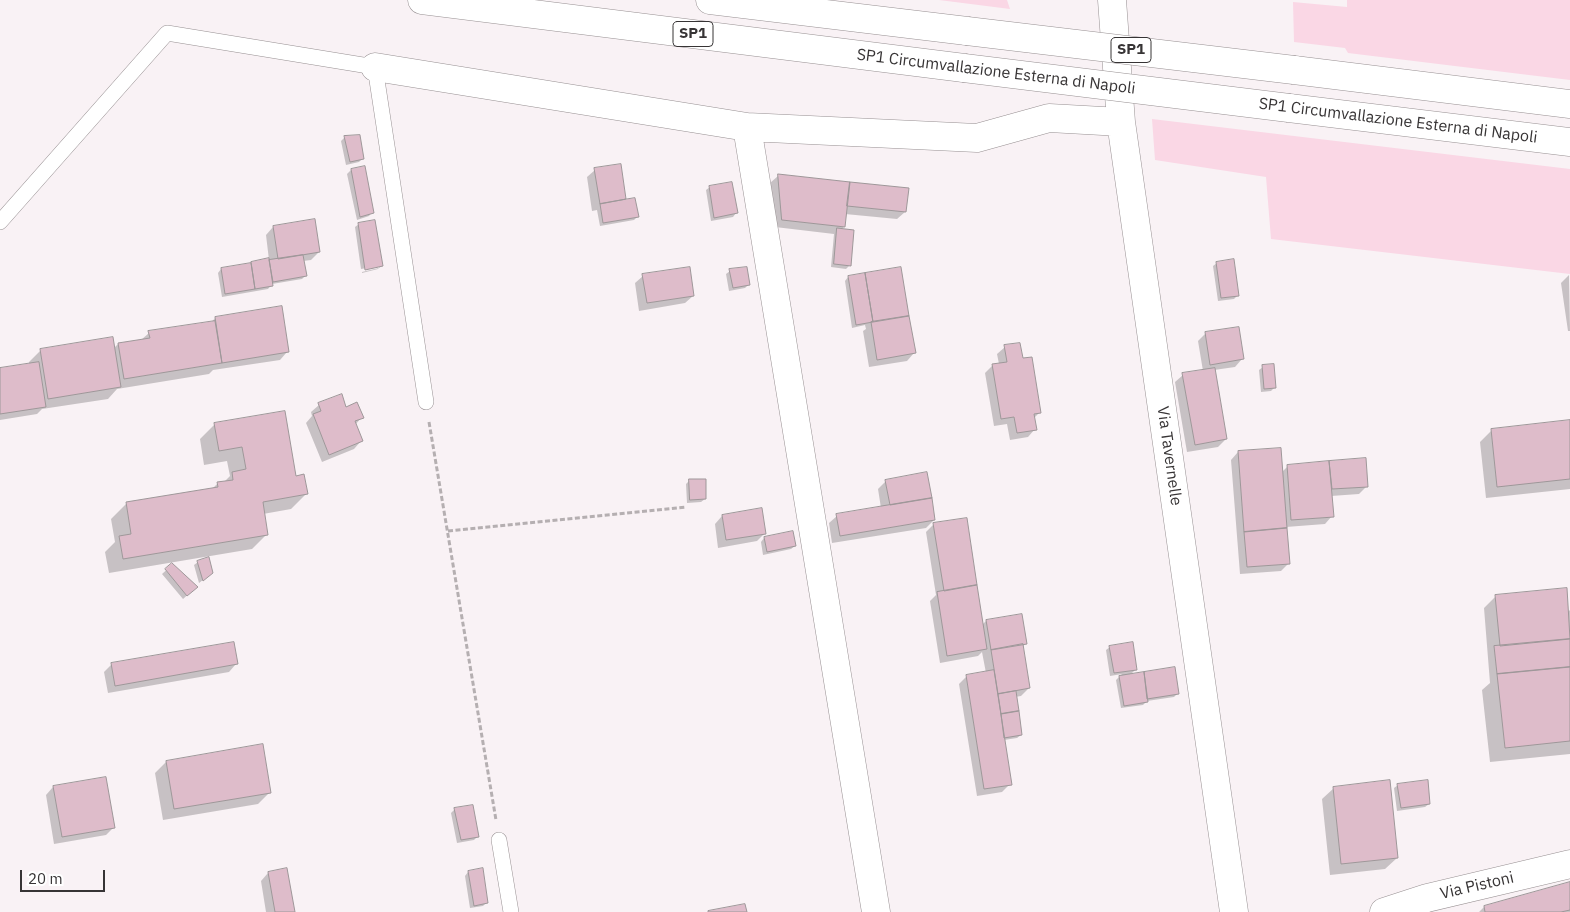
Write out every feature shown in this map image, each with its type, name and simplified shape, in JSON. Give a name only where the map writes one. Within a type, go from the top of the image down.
[{"type":"main road","name":"SP1 Circumvallazione Esterna di Napoli","points":[[422,0],[1570,142]]},
{"type":"main road","name":"SP1","points":[[710,0],[1570,104]]},
{"type":"main road","name":"Via Tavernelle","points":[[1112,0],[1121,122],[1234,912]]},
{"type":"main road","points":[[374,67],[747,127],[977,138],[1049,118],[1121,122]]},
{"type":"main road","points":[[747,127],[876,912]]},
{"type":"main road","name":"Via Pistoni","points":[[1384,912],[1427,898],[1570,864]]},
{"type":"lane","points":[[0,222],[167,33],[374,67],[426,402]]},
{"type":"lane","points":[[499,840],[511,912]]},
{"type":"path","points":[[426,402],[499,840]]},
{"type":"path","points":[[448,531],[686,507]]},
{"type":"shaded area","points":[[939,0],[1007,0],[1010,9]]},
{"type":"shaded area","points":[[1347,0],[1570,0],[1570,80],[1348,53],[1345,48],[1294,42],[1293,2],[1347,7]]},
{"type":"shaded area","points":[[1152,119],[1570,169],[1570,274],[1271,239],[1266,177],[1155,160]]},
{"type":"building","points":[[360,135],[364,159],[350,162],[344,136]]},
{"type":"building","points":[[621,164],[626,199],[600,204],[594,168]]},
{"type":"building","points":[[365,166],[374,213],[360,217],[351,169]]},
{"type":"building","points":[[778,174],[850,182],[845,227],[782,220]]},
{"type":"building","points":[[732,182],[738,213],[714,218],[709,186]]},
{"type":"building","points":[[850,182],[909,188],[906,212],[847,206]]},
{"type":"building","points":[[635,198],[639,217],[603,223],[600,204]]},
{"type":"building","points":[[315,219],[320,252],[278,259],[273,226]]},
{"type":"building","points":[[375,220],[383,266],[365,270],[358,223]]},
{"type":"building","points":[[837,228],[854,230],[851,266],[834,264]]},
{"type":"building","points":[[303,255],[307,276],[273,282],[269,260]]},
{"type":"building","points":[[269,258],[273,286],[255,289],[251,262]]},
{"type":"building","points":[[1234,259],[1239,296],[1221,298],[1216,262]]},
{"type":"building","points":[[251,263],[255,289],[225,294],[221,268]]},
{"type":"building","points":[[690,267],[694,296],[647,303],[642,274]]},
{"type":"building","points":[[747,267],[750,285],[733,288],[729,269]]},
{"type":"building","points":[[901,267],[909,316],[873,322],[865,273]]},
{"type":"building","points":[[865,273],[873,322],[856,325],[848,276]]},
{"type":"building","points":[[282,306],[289,352],[222,363],[215,317]]},
{"type":"building","points":[[909,316],[916,353],[877,360],[871,322]]},
{"type":"building","points":[[215,321],[222,363],[124,379],[118,343],[150,338],[148,331]]},
{"type":"building","points":[[1239,327],[1244,359],[1210,365],[1205,332]]},
{"type":"building","points":[[113,337],[121,387],[48,399],[40,349]]},
{"type":"building","points":[[1020,343],[1023,358],[1032,357],[1041,413],[1034,414],[1037,430],[1017,433],[1014,417],[1001,419],[992,364],[1007,362],[1004,345]]},
{"type":"building","points":[[39,362],[46,407],[0,414],[0,368]]},
{"type":"building","points":[[1274,364],[1276,388],[1264,389],[1262,365]]},
{"type":"building","points":[[1215,368],[1227,439],[1195,445],[1182,373]]},
{"type":"building","points":[[342,394],[346,407],[357,402],[364,418],[355,421],[363,441],[329,455],[313,414],[321,411],[318,403]]},
{"type":"building","points":[[285,411],[296,476],[304,474],[308,494],[263,502],[268,535],[123,559],[119,536],[131,534],[126,502],[218,487],[217,482],[233,480],[232,472],[246,469],[242,447],[219,451],[214,423]]},
{"type":"building","points":[[1570,420],[1570,479],[1497,487],[1491,429]]},
{"type":"building","points":[[1281,448],[1287,528],[1244,532],[1238,451]]},
{"type":"building","points":[[1366,458],[1368,487],[1332,489],[1329,461]]},
{"type":"building","points":[[1329,461],[1334,517],[1291,520],[1287,465]]},
{"type":"building","points":[[927,472],[932,498],[890,505],[885,480]]},
{"type":"building","points":[[689,479],[706,479],[706,499],[690,500]]},
{"type":"building","points":[[932,498],[935,520],[840,536],[836,514]]},
{"type":"building","points":[[762,508],[766,534],[726,540],[722,515]]},
{"type":"building","points":[[967,518],[977,585],[944,591],[933,523]]},
{"type":"building","points":[[1287,528],[1290,564],[1247,567],[1244,532]]},
{"type":"building","points":[[793,531],[796,546],[767,552],[764,537]]},
{"type":"building","points":[[209,557],[213,573],[203,581],[197,561]]},
{"type":"building","points":[[172,563],[198,587],[187,596],[165,569]]},
{"type":"building","points":[[977,585],[987,649],[947,656],[937,592]]},
{"type":"building","points":[[1567,588],[1570,639],[1500,646],[1495,595]]},
{"type":"building","points":[[1022,614],[1027,644],[991,650],[986,620]]},
{"type":"building","points":[[1570,639],[1570,667],[1497,674],[1494,646]]},
{"type":"building","points":[[234,642],[238,664],[115,686],[111,663]]},
{"type":"building","points":[[1133,642],[1137,670],[1114,673],[1109,646]]},
{"type":"building","points":[[1023,644],[1030,688],[998,694],[991,650]]},
{"type":"building","points":[[1175,667],[1179,694],[1147,699],[1144,672]]},
{"type":"building","points":[[1570,667],[1570,741],[1505,748],[1497,674]]},
{"type":"building","points":[[994,670],[1012,785],[984,789],[966,675]]},
{"type":"building","points":[[1144,672],[1148,702],[1124,706],[1119,676]]},
{"type":"building","points":[[1016,691],[1019,711],[1001,714],[998,694]]},
{"type":"building","points":[[1019,711],[1022,735],[1004,738],[1001,714]]},
{"type":"building","points":[[263,744],[271,793],[174,809],[166,761]]},
{"type":"building","points":[[106,777],[115,828],[62,837],[53,786]]},
{"type":"building","points":[[1390,780],[1398,858],[1341,864],[1333,787]]},
{"type":"building","points":[[1428,780],[1430,804],[1401,808],[1397,784]]},
{"type":"building","points":[[473,805],[479,837],[461,840],[454,808]]},
{"type":"building","points":[[287,868],[295,912],[275,912],[268,872]]},
{"type":"building","points":[[483,868],[488,903],[474,906],[468,871]]},
{"type":"building","points":[[1570,882],[1570,910],[1561,912],[1485,912],[1484,906]]},
{"type":"building","points":[[745,904],[747,912],[708,912],[708,911]]}]
